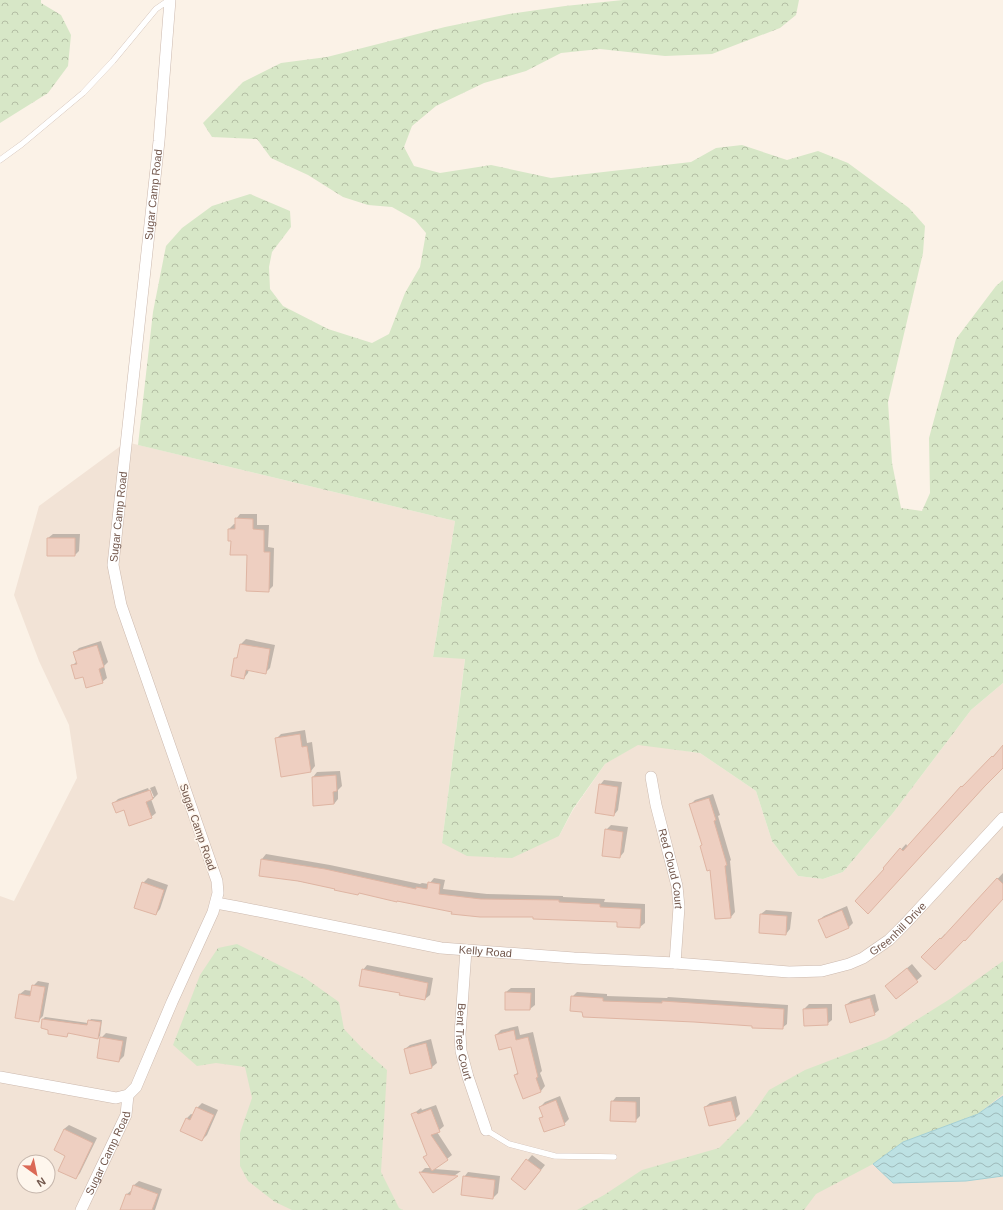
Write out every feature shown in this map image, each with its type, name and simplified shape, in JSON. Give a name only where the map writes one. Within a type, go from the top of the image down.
[{"type":"street","name":"Sugar Camp Road","points":[[0,1077],[116,1098],[128,1095],[136,1087],[172,1002],[213,912],[218,893],[217,881],[120,605],[113,565],[159,141],[170,0]]},
{"type":"street","name":"Red Cloud Court","points":[[651,777],[656,805],[678,886],[679,907],[675,963]]},
{"type":"street","name":"Greenhill Drive","points":[[759,970],[789,972],[822,971],[849,964],[863,958],[889,940],[1003,818]]},
{"type":"street","name":"Kelly Road","points":[[216,903],[238,906],[442,948],[759,970]]},
{"type":"street","name":"Bent Tree Court","points":[[466,950],[460,1034],[461,1051],[486,1130]]},
{"type":"street","name":"Sugar Camp Road","points":[[81,1210],[126,1115],[128,1095]]},
{"type":"lane","points":[[0,160],[22,144],[83,93],[113,61],[156,9],[170,0]]},
{"type":"lane","points":[[486,1130],[509,1144],[555,1156],[614,1157]]},
{"type":"shaded area","points":[[126,442],[455,521],[433,657],[465,658],[442,843],[559,836],[573,810],[605,764],[638,744],[700,753],[756,791],[772,841],[798,876],[823,879],[843,872],[893,813],[971,710],[1003,683],[1003,1210],[0,1210],[0,896],[14,901],[77,778],[69,725],[39,661],[14,595],[39,506]]},
{"type":"green space","points":[[0,0],[41,0],[41,3],[61,15],[71,35],[68,66],[48,93],[0,123]]},
{"type":"green space","points":[[623,0],[799,0],[796,15],[780,28],[712,54],[665,56],[600,49],[561,53],[526,71],[484,83],[436,106],[412,126],[404,147],[414,166],[440,173],[491,165],[551,178],[691,162],[716,148],[742,145],[787,160],[818,151],[848,163],[909,208],[925,226],[923,253],[888,402],[892,463],[901,508],[922,511],[930,493],[929,438],[956,339],[996,286],[1003,280],[1003,683],[971,710],[893,813],[843,872],[823,879],[798,876],[772,841],[756,791],[700,753],[638,745],[605,764],[573,809],[559,836],[512,858],[467,856],[442,843],[465,659],[433,657],[455,521],[138,445],[153,312],[166,246],[182,228],[212,206],[250,194],[290,211],[291,227],[272,252],[269,267],[270,289],[283,306],[328,329],[372,343],[389,334],[405,293],[420,267],[426,233],[415,220],[392,207],[368,205],[343,197],[308,175],[271,158],[257,139],[212,137],[203,123],[243,82],[281,63],[327,57],[445,27],[509,14]]},
{"type":"green space","points":[[237,944],[305,978],[339,1002],[344,1029],[362,1048],[387,1070],[381,1172],[399,1208],[403,1210],[292,1210],[275,1202],[248,1181],[240,1166],[240,1133],[252,1098],[245,1067],[216,1063],[197,1066],[173,1045],[200,975],[218,948]]},
{"type":"green space","points":[[1003,961],[1003,1094],[978,1114],[903,1142],[873,1164],[816,1194],[804,1210],[577,1210],[604,1195],[642,1170],[719,1148],[751,1116],[769,1090],[805,1070],[886,1039],[950,999]]},
{"type":"water","points":[[1003,1096],[1003,1176],[966,1181],[893,1183],[873,1164],[903,1142],[978,1114]]},
{"type":"building","points":[[235,518],[253,519],[253,529],[264,530],[264,552],[270,552],[269,592],[246,591],[247,555],[230,555],[231,541],[228,541],[228,529],[235,529]]},
{"type":"building","points":[[47,538],[75,538],[75,556],[47,556]]},
{"type":"building","points":[[240,644],[270,649],[266,674],[246,670],[244,679],[231,676],[234,658],[237,658]]},
{"type":"building","points":[[97,645],[104,667],[99,669],[103,683],[86,688],[83,677],[75,679],[71,665],[77,664],[73,652]]},
{"type":"building","points":[[300,734],[302,747],[307,746],[311,772],[281,777],[275,738]]},
{"type":"building","points":[[1003,745],[1003,768],[868,914],[855,901],[884,869],[883,868],[900,848],[903,851],[961,786],[962,787],[992,756],[993,757]]},
{"type":"building","points":[[336,775],[337,791],[333,792],[334,804],[313,806],[312,777]]},
{"type":"building","points":[[599,784],[618,787],[614,816],[595,813]]},
{"type":"building","points":[[150,790],[153,799],[146,802],[152,818],[129,826],[124,810],[116,813],[112,803]]},
{"type":"building","points":[[709,798],[727,865],[725,866],[731,918],[715,919],[710,870],[707,871],[700,846],[702,845],[689,804]]},
{"type":"building","points":[[605,829],[623,832],[620,858],[602,856]]},
{"type":"building","points":[[261,859],[325,869],[416,889],[416,887],[427,889],[428,882],[440,884],[439,894],[481,899],[559,900],[559,902],[600,904],[600,907],[641,909],[640,928],[617,927],[617,922],[533,919],[533,917],[480,917],[451,914],[452,912],[397,902],[359,893],[358,895],[298,881],[259,876]]},
{"type":"building","points":[[997,878],[1003,884],[1003,899],[965,941],[964,940],[935,970],[921,957],[940,938],[941,939]]},
{"type":"building","points":[[142,882],[164,890],[156,915],[134,908]]},
{"type":"building","points":[[842,910],[849,928],[826,938],[818,920]]},
{"type":"building","points":[[760,914],[787,916],[786,935],[759,933]]},
{"type":"building","points":[[907,968],[918,982],[896,999],[885,986]]},
{"type":"building","points":[[362,969],[428,983],[425,1000],[399,995],[400,993],[359,986]]},
{"type":"building","points":[[32,985],[45,987],[39,1022],[15,1018],[19,994],[30,996]]},
{"type":"building","points":[[505,992],[531,993],[530,1010],[505,1010]]},
{"type":"building","points":[[571,996],[603,998],[603,1001],[662,1003],[662,1001],[784,1009],[783,1029],[752,1028],[752,1026],[694,1022],[583,1017],[582,1012],[570,1011]]},
{"type":"building","points":[[870,998],[875,1015],[850,1023],[845,1005]]},
{"type":"building","points":[[827,1008],[828,1025],[804,1026],[803,1009]]},
{"type":"building","points":[[42,1019],[87,1025],[88,1020],[101,1022],[98,1039],[68,1033],[67,1037],[48,1034],[48,1030],[41,1028]]},
{"type":"building","points":[[514,1030],[516,1040],[528,1037],[538,1077],[536,1078],[541,1092],[523,1099],[514,1075],[518,1074],[511,1047],[499,1050],[495,1035]]},
{"type":"building","points":[[100,1037],[123,1041],[119,1062],[97,1058]]},
{"type":"building","points":[[426,1043],[432,1068],[410,1074],[404,1049]]},
{"type":"building","points":[[556,1100],[565,1125],[544,1132],[539,1118],[543,1117],[539,1107]]},
{"type":"building","points":[[611,1101],[636,1102],[636,1122],[610,1121]]},
{"type":"building","points":[[731,1101],[736,1120],[709,1126],[704,1107]]},
{"type":"building","points":[[196,1107],[214,1115],[202,1141],[180,1131],[186,1118],[190,1120]]},
{"type":"building","points":[[431,1109],[440,1132],[431,1135],[448,1160],[432,1171],[423,1157],[427,1155],[411,1114],[416,1112],[418,1114]]},
{"type":"building","points":[[64,1129],[93,1143],[76,1179],[58,1171],[65,1156],[54,1150]]},
{"type":"building","points":[[526,1159],[541,1170],[525,1190],[511,1179]]},
{"type":"building","points":[[419,1172],[458,1176],[433,1193]]},
{"type":"building","points":[[463,1176],[495,1180],[493,1199],[461,1195]]},
{"type":"building","points":[[133,1185],[158,1194],[152,1210],[120,1210],[126,1194],[130,1195]]}]
